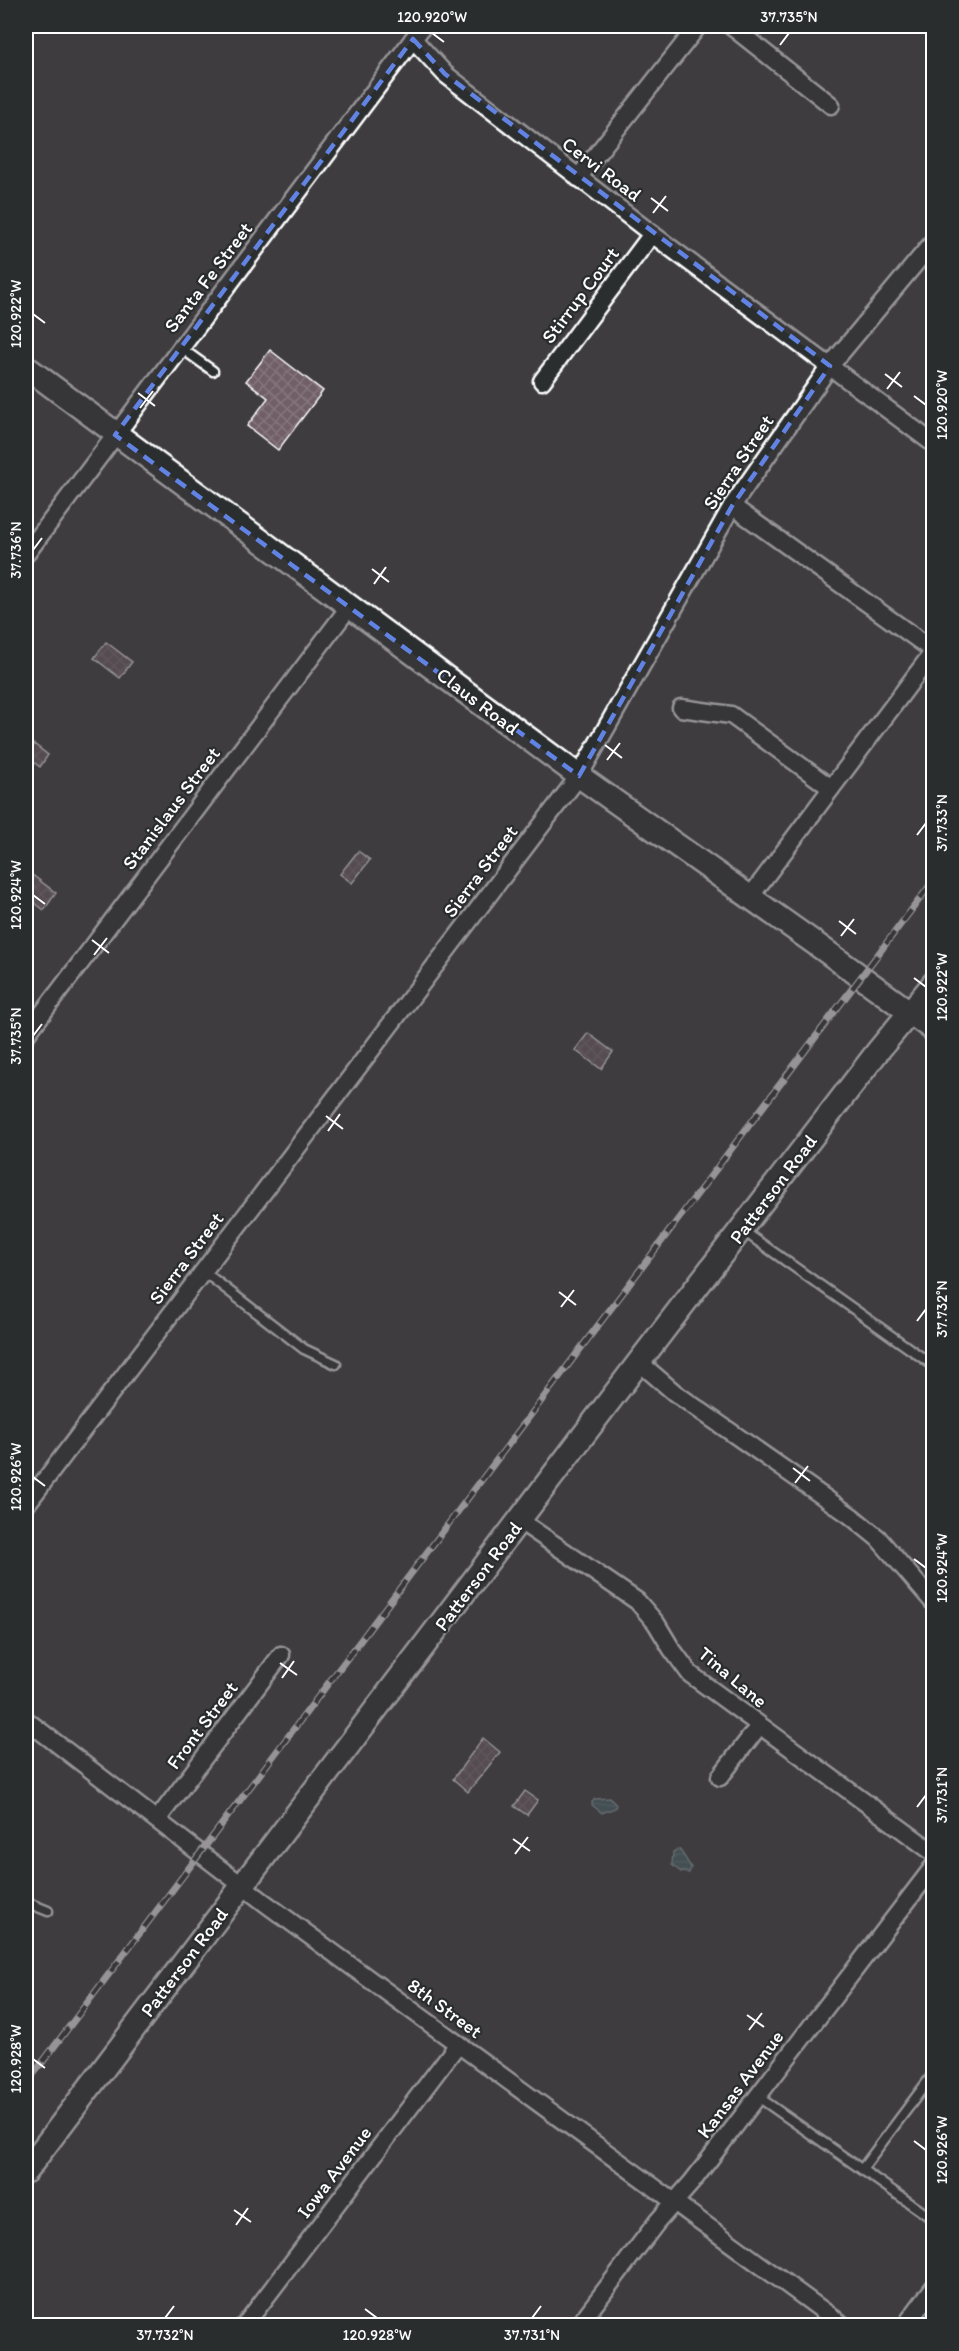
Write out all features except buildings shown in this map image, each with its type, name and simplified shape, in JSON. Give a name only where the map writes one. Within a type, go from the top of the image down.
[{"type":"main road","name":"Claus Road","points":[[26,367],[579,776],[933,1030]]},
{"type":"main road","name":"Patterson Road","points":[[26,2171],[639,1362],[933,983]]},
{"type":"street","name":"Santa Fe Street","points":[[26,554],[423,26]]},
{"type":"street","points":[[579,178],[698,26]]},
{"type":"street","points":[[731,26],[831,105]]},
{"type":"street","name":"Cervi Road","points":[[413,39],[445,74],[652,234],[933,444]]},
{"type":"street","name":"Stirrup Court","points":[[542,381],[652,234]]},
{"type":"street","name":"Sierra Street","points":[[26,1505],[579,776],[732,506],[830,366],[933,241]]},
{"type":"street","points":[[732,506],[933,651],[750,897]]},
{"type":"street","name":"Stanislaus Street","points":[[26,1035],[350,606]]},
{"type":"street","points":[[681,708],[731,716],[831,788]]},
{"type":"street","points":[[639,1362],[675,1393],[851,1515],[878,1538],[933,1603]]},
{"type":"street","name":"Tina Lane","points":[[520,1521],[637,1601],[656,1623],[670,1648],[690,1674],[933,1853]]},
{"type":"street","name":"Front Street","points":[[157,1820],[281,1655]]},
{"type":"street","points":[[720,1777],[759,1726]]},
{"type":"street","name":"8th Street","points":[[28,1728],[157,1820],[458,2044],[844,2325]]},
{"type":"street","name":"Kansas Avenue","points":[[578,2325],[933,1866]]},
{"type":"street","name":"Iowa Avenue","points":[[244,2325],[458,2044]]},
{"type":"street","points":[[905,2325],[933,2287]]},
{"type":"lane","points":[[181,348],[213,371]]},
{"type":"lane","points":[[742,1230],[933,1366]]},
{"type":"lane","points":[[203,1271],[304,1349],[336,1365]]},
{"type":"lane","points":[[26,1902],[48,1911]]},
{"type":"lane","points":[[862,2169],[933,2073]]},
{"type":"lane","points":[[757,2096],[933,2220]]},
{"type":"highlighted area","points":[[413,39],[445,74],[830,366],[732,506],[579,776],[115,435]]},
{"type":"water","points":[[610,1798],[616,1805],[615,1808],[602,1813],[592,1805],[595,1799]]},
{"type":"water","points":[[679,1849],[691,1868],[689,1873],[681,1872],[672,1865],[673,1852]]},
{"type":"railway","points":[[26,2084],[934,880]]}]
